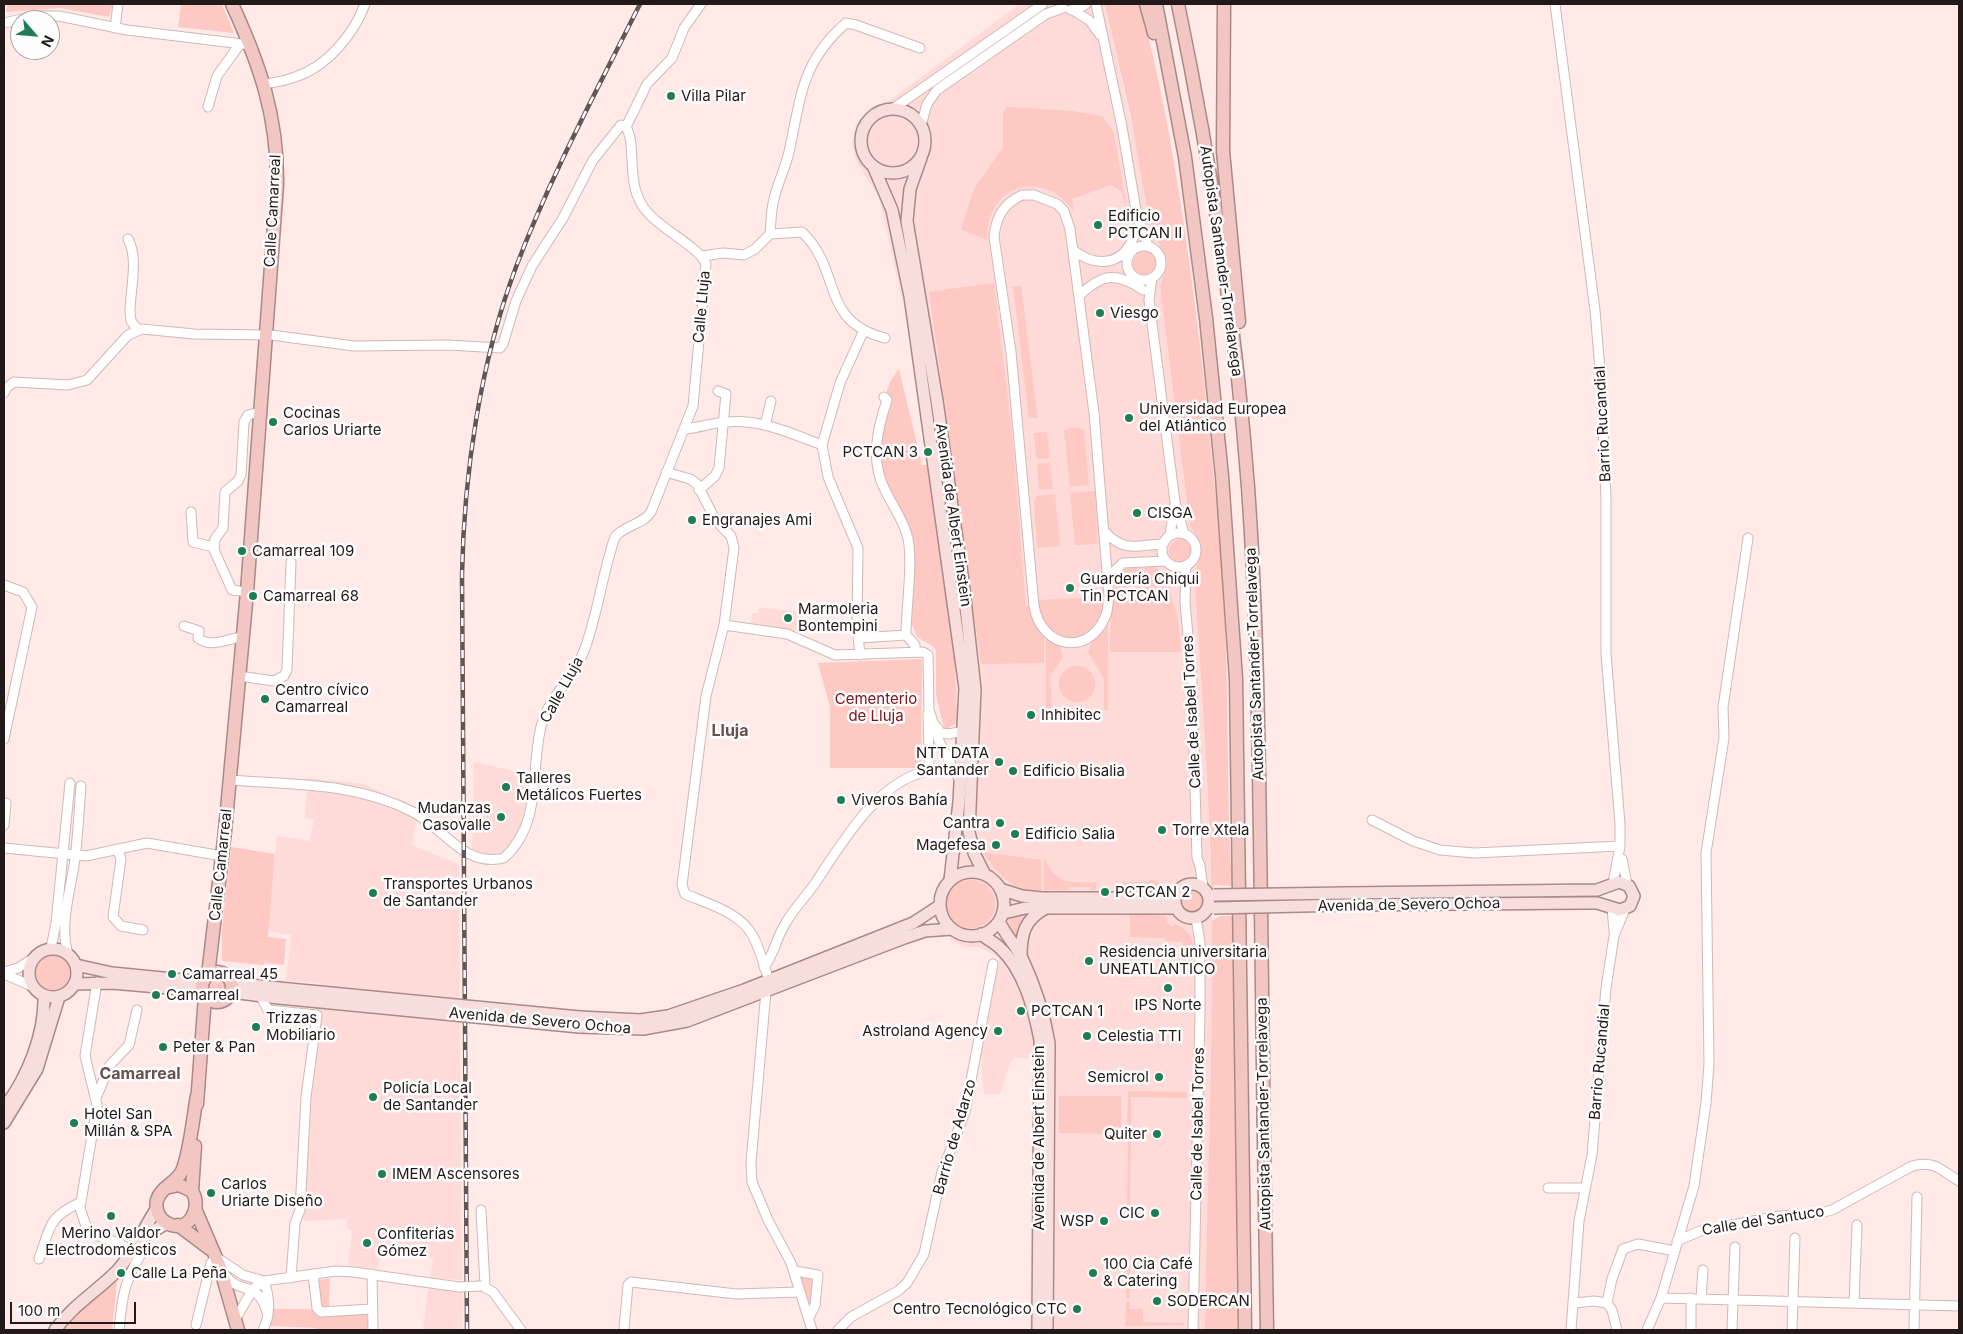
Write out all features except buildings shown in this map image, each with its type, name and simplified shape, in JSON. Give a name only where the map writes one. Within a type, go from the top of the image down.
[{"type":"highway","name":"Calle Camarreal","points":[[197,1096],[204,1025],[205,986],[212,950],[247,592],[277,168],[274,121],[265,84],[245,44],[234,4]]},
{"type":"highway","points":[[1146,4],[1173,119],[1206,318]]},
{"type":"highway","name":"Autopista Santander-Torrelavega","points":[[1156,4],[1185,157],[1206,318],[1221,456],[1236,679],[1245,1330]]},
{"type":"highway","name":"Autopista Santander-Torrelavega","points":[[1178,4],[1203,134],[1227,289],[1242,418],[1255,611],[1259,723],[1267,1330]]},
{"type":"highway","points":[[1224,4],[1224,151],[1243,368],[1255,611]]},
{"type":"highway","points":[[204,1025],[219,1002],[224,1000],[232,988],[222,973],[212,950]]},
{"type":"highway","points":[[219,1002],[205,986],[222,973]]},
{"type":"highway","points":[[197,1096],[185,1163],[177,1179],[158,1196],[157,1208],[158,1214],[217,1259]]},
{"type":"highway","points":[[192,1191],[197,1096]]},
{"type":"highway","points":[[166,1188],[179,1185],[192,1191],[196,1197],[196,1211],[217,1259],[237,1324]]},
{"type":"highway","points":[[173,1224],[189,1221],[196,1211]]},
{"type":"main road","points":[[894,108],[908,113],[921,125],[925,142],[921,158],[908,170],[891,174],[874,168],[863,155],[860,135],[868,120],[874,115],[894,108]]},
{"type":"main road","name":"Avenida de Albert Einstein","points":[[921,158],[910,189],[907,221],[937,401],[963,581],[975,689],[969,832],[974,853],[984,873]]},
{"type":"main road","name":"Avenida de Albert Einstein","points":[[874,168],[892,210],[910,296],[965,688],[964,730],[954,858],[950,880]]},
{"type":"main road","points":[[1001,917],[1000,889],[984,873],[964,872],[950,880],[943,890],[939,906],[942,916],[952,929],[968,935],[981,934],[1001,917],[1025,908],[1175,903]]},
{"type":"main road","points":[[1619,882],[1627,884],[1634,896],[1630,906],[1625,909],[1611,907],[1605,896],[1611,885],[1619,882]]},
{"type":"main road","points":[[1187,884],[1208,893],[1211,908],[1196,918],[1186,918],[1175,903],[1178,891],[1187,884]]},
{"type":"main road","name":"Avenida de Severo Ochoa","points":[[1211,908],[1346,899],[1597,890],[1611,885]]},
{"type":"main road","points":[[1000,889],[1022,896],[1042,898],[1175,903]]},
{"type":"main road","name":"Avenida de Severo Ochoa","points":[[1208,893],[1346,899],[1583,903],[1611,907]]},
{"type":"main road","name":"Avenida de Severo Ochoa","points":[[232,988],[580,1022],[626,1030],[662,1027],[687,1020],[913,923],[939,906]]},
{"type":"main road","points":[[1021,956],[1021,940],[1026,924],[1038,912],[1048,907]]},
{"type":"main road","name":"Avenida de Albert Einstein","points":[[1001,917],[1040,999],[1050,1052],[1047,1330]]},
{"type":"main road","name":"Avenida de Severo Ochoa","points":[[767,985],[926,931],[952,929]]},
{"type":"main road","name":"Avenida de Albert Einstein","points":[[981,934],[1000,948],[1010,960],[1030,1000],[1040,1040],[1038,1330]]},
{"type":"main road","points":[[51,948],[68,954],[76,965],[78,975],[76,984],[68,993],[59,997],[44,996],[32,986],[29,972],[34,958],[51,948]]},
{"type":"main road","points":[[76,965],[112,973],[205,986]]},
{"type":"main road","points":[[76,984],[97,982],[205,986]]},
{"type":"main road","name":"Avenida de Severo Ochoa","points":[[232,988],[261,997],[279,993]]},
{"type":"main road","points":[[4,1108],[22,1078],[34,1052],[44,1012],[44,996]]},
{"type":"main road","points":[[4,1123],[37,1069],[59,997]]},
{"type":"main road","points":[[55,1330],[80,1300],[116,1271],[136,1245],[157,1208]]},
{"type":"main road","points":[[136,1245],[173,1224]]},
{"type":"street","points":[[115,28],[118,4]]},
{"type":"street","points":[[265,84],[294,78],[310,72],[329,57],[361,14],[365,4]]},
{"type":"street","points":[[6,389],[22,382],[68,385],[87,380],[128,336],[138,330],[194,334],[266,335],[354,346],[448,345],[496,349],[503,344],[516,301],[532,266],[564,218],[592,160],[621,125],[626,127],[647,84],[672,58],[684,28],[701,4]]},
{"type":"street","points":[[894,108],[1042,4]]},
{"type":"street","points":[[1073,10],[1086,4]]},
{"type":"street","points":[[1096,4],[1122,127],[1137,216],[1148,246]]},
{"type":"street","name":"Barrio Rucandial","points":[[1556,4],[1594,310],[1601,382],[1606,498],[1606,654],[1617,774],[1620,846],[1627,884]]},
{"type":"street","points":[[921,125],[927,104],[937,90],[1060,6],[1073,10],[1090,21],[1104,44]]},
{"type":"street","points":[[4,23],[35,16],[59,16],[115,28],[245,44]]},
{"type":"street","points":[[703,256],[722,253],[744,255],[755,250],[770,234],[774,199],[786,162],[804,79],[812,63],[835,32],[846,23],[920,48]]},
{"type":"street","points":[[208,107],[217,76],[245,44]]},
{"type":"street","name":"Calle Lluja","points":[[230,780],[293,783],[350,790],[384,799],[415,813],[467,854],[492,860],[504,858],[522,837],[533,800],[542,723],[548,709],[572,674],[584,652],[615,537],[622,530],[649,516],[693,406],[706,264],[703,256],[669,232],[646,212],[641,204],[634,186],[630,138],[626,127]]},
{"type":"street","points":[[1022,195],[1034,195],[1049,199],[1064,212],[1073,250],[1080,295],[1094,413],[1109,576],[1106,614],[1098,629],[1087,639],[1076,644],[1062,642],[1045,632],[1036,617],[1034,606],[1011,352],[994,238],[996,222],[1002,210],[1012,199],[1022,195]]},
{"type":"street","points":[[1137,216],[1134,236],[1136,248],[1127,261],[1130,272],[1137,278],[1150,300]]},
{"type":"street","points":[[770,234],[797,231],[804,234],[829,275],[841,311],[863,332],[885,338]]},
{"type":"street","points":[[1073,250],[1085,260],[1097,262],[1118,258],[1126,252],[1134,236]]},
{"type":"street","points":[[128,239],[133,259],[130,312],[131,321],[138,330]]},
{"type":"street","points":[[1136,248],[1148,246],[1156,250],[1161,260],[1160,270],[1152,278],[1150,300],[1175,502],[1184,534],[1194,542],[1196,548],[1195,555],[1186,566],[1174,566],[1166,561],[1162,552],[1163,544],[1170,535],[1175,502]]},
{"type":"street","points":[[1080,295],[1093,283],[1110,277],[1126,279],[1143,290]]},
{"type":"street","points":[[1137,278],[1152,278]]},
{"type":"street","points":[[860,655],[860,638],[857,626],[858,548],[828,477],[822,445],[840,383],[863,332]]},
{"type":"street","points":[[699,490],[715,476],[720,468],[726,394],[718,391]]},
{"type":"street","points":[[884,398],[887,400],[878,431],[876,452],[884,488],[904,523],[908,540],[906,635],[915,645],[915,652]]},
{"type":"street","points":[[766,425],[770,401]]},
{"type":"street","points":[[247,592],[232,590],[217,560],[214,547],[215,539],[223,528],[225,492],[242,475],[244,422],[248,415],[260,412]]},
{"type":"street","points":[[684,429],[723,422],[766,425],[822,445]]},
{"type":"street","points":[[666,472],[690,479],[697,484],[716,521],[731,536],[734,548],[724,625],[706,696],[682,885],[685,894],[722,910],[745,927],[752,936],[764,966],[767,985],[752,1162],[752,1182],[768,1220],[795,1271],[799,1292],[812,1330]]},
{"type":"street","points":[[191,512],[192,542],[214,547]]},
{"type":"street","points":[[1105,532],[1114,543],[1122,546],[1163,544]]},
{"type":"street","points":[[1170,535],[1184,534]]},
{"type":"street","points":[[1647,1330],[1661,1298],[1694,1186],[1706,1103],[1709,1044],[1706,853],[1724,738],[1723,707],[1748,538]]},
{"type":"street","points":[[1109,576],[1123,563],[1166,561]]},
{"type":"street","points":[[239,676],[274,681],[284,676],[287,670],[291,562]]},
{"type":"street","name":"Calle de Isabel Torres","points":[[1186,566],[1186,602],[1192,681],[1197,858],[1208,893]]},
{"type":"street","points":[[4,585],[23,592],[32,607],[4,739]]},
{"type":"street","points":[[724,625],[787,634],[835,655],[915,652],[923,652],[928,655],[927,771],[903,780],[880,799],[852,829],[784,924],[770,959],[764,966]]},
{"type":"street","points":[[184,626],[198,631],[198,638],[201,640],[214,644],[243,636]]},
{"type":"street","points":[[860,638],[906,635]]},
{"type":"street","points":[[929,710],[939,741],[960,781]]},
{"type":"street","points":[[934,723],[941,733],[949,734],[964,730]]},
{"type":"street","points":[[51,948],[64,855],[70,783]]},
{"type":"street","points":[[68,954],[64,941],[65,924],[75,856],[81,786]]},
{"type":"street","points":[[4,825],[6,802]]},
{"type":"street","points":[[1372,820],[1413,841],[1440,850],[1474,852],[1620,846]]},
{"type":"street","points":[[4,848],[75,856],[118,851],[147,843],[222,856]]},
{"type":"street","name":"Barrio Rucandial","points":[[1611,885],[1620,846]]},
{"type":"street","points":[[118,851],[121,859],[114,917],[116,923],[121,926],[143,930]]},
{"type":"street","name":"Barrio Rucandial","points":[[1611,907],[1614,936]]},
{"type":"street","name":"Barrio Rucandial","points":[[1571,1330],[1575,1304],[1579,1221],[1592,1155],[1606,988],[1614,936],[1625,909]]},
{"type":"street","name":"Calle de Isabel Torres","points":[[1193,1330],[1200,1012],[1200,943],[1196,918]]},
{"type":"street","points":[[4,973],[18,968],[34,958]]},
{"type":"street","name":"Barrio de Adarzo","points":[[839,1329],[851,1317],[898,1291],[907,1283],[924,1254],[942,1172],[965,1112],[993,964]]},
{"type":"street","points":[[4,973],[32,986]]},
{"type":"street","points":[[97,982],[85,1056],[97,1105],[80,1208],[87,1229],[93,1234],[121,1244],[136,1245],[141,1254],[127,1278],[122,1297],[119,1330]]},
{"type":"street","points":[[261,997],[268,1010],[317,1015],[306,1097],[300,1210],[295,1223],[291,1278]]},
{"type":"street","points":[[96,1098],[110,1065],[129,1045],[137,1010]]},
{"type":"street","name":"Calle del Santuco","points":[[1677,1241],[1700,1231],[1780,1216],[1814,1214],[1832,1210],[1912,1166],[1924,1162],[1931,1163],[1959,1181]]},
{"type":"street","points":[[1548,1188],[1584,1188]]},
{"type":"street","points":[[1914,1330],[1918,1198]]},
{"type":"street","points":[[39,1259],[48,1230],[56,1216],[81,1202]]},
{"type":"street","points":[[481,1210],[484,1286]]},
{"type":"street","points":[[1854,1303],[1857,1225]]},
{"type":"street","points":[[1792,1330],[1795,1238]]},
{"type":"street","points":[[1607,1303],[1612,1278],[1623,1249],[1638,1244],[1675,1251]]},
{"type":"street","points":[[1732,1330],[1736,1247]]},
{"type":"street","points":[[217,1259],[243,1275],[264,1281],[336,1271],[372,1274],[459,1287],[484,1286],[497,1297],[521,1330]]},
{"type":"street","points":[[217,1259],[228,1280],[253,1290],[263,1298],[268,1315]]},
{"type":"street","points":[[196,1325],[211,1263],[217,1259]]},
{"type":"street","points":[[1702,1298],[1703,1270]]},
{"type":"street","points":[[795,1271],[818,1275],[814,1305],[809,1318]]},
{"type":"street","points":[[313,1274],[317,1308],[321,1312],[372,1309]]},
{"type":"street","points":[[372,1274],[372,1330]]},
{"type":"street","points":[[237,1324],[253,1290],[264,1281]]},
{"type":"street","points":[[263,1330],[268,1315],[269,1299],[264,1281]]},
{"type":"street","points":[[624,1328],[628,1285],[631,1282],[736,1294],[799,1292]]},
{"type":"street","points":[[1661,1298],[1959,1306]]},
{"type":"street","points":[[1691,1330],[1692,1298]]},
{"type":"street","points":[[1575,1304],[1594,1301],[1607,1303],[1612,1310],[1617,1330]]},
{"type":"shaded area","points":[[1019,4],[1105,4],[1158,246],[1166,257],[1167,264],[1160,286],[1190,526],[1203,548],[1201,559],[1194,572],[1206,740],[1212,924],[1212,1059],[1205,1330],[1030,1330],[1034,1059],[1015,1058],[1010,1063],[1000,1094],[984,1094],[981,1059],[979,1059],[994,972],[1000,958],[979,947],[966,947],[952,941],[938,924],[934,907],[949,856],[957,723],[955,661],[910,335],[879,197],[857,163],[852,143],[855,126],[870,108],[892,99]]},
{"type":"shaded area","points":[[759,607],[804,613],[799,632],[751,624],[752,613],[758,613]]},
{"type":"shaded area","points":[[474,762],[532,775],[520,831],[501,856],[492,857],[472,852]]},
{"type":"shaded area","points":[[308,778],[365,784],[418,811],[412,845],[459,864],[462,1280],[430,1278],[433,1258],[380,1253],[378,1269],[348,1266],[352,1231],[347,1228],[347,1219],[304,1221],[319,983],[286,981],[291,935],[268,931],[277,836],[310,841],[314,819],[305,818]]},
{"type":"shaded area","points":[[428,1287],[463,1293],[462,1330],[423,1330]]},
{"type":"green space","points":[[7,4],[113,4],[109,17],[60,8],[10,10],[10,12],[6,12]]},
{"type":"green space","points":[[181,4],[222,4],[234,33],[178,27]]},
{"type":"green space","points":[[1105,4],[1140,4],[1158,77],[1184,224],[1212,462],[1225,627],[1232,886],[1214,885],[1212,921],[1220,916],[1233,916],[1237,1330],[1205,1330],[1211,1078],[1212,926],[1208,793],[1194,572],[1200,558],[1201,548],[1190,526],[1160,286],[1167,264],[1166,257],[1151,230],[1130,113]]},
{"type":"green space","points":[[1007,107],[1072,111],[1102,116],[1114,132],[1127,209],[1121,191],[1111,185],[1072,199],[1074,212],[1061,198],[1047,190],[1033,186],[1018,188],[1006,195],[996,206],[989,221],[987,240],[961,229],[974,189],[1003,148],[1003,113]]},
{"type":"green space","points":[[1145,251],[1153,255],[1157,263],[1153,271],[1145,275],[1137,271],[1133,263],[1137,255]]},
{"type":"green space","points":[[994,283],[1012,431],[1026,606],[1031,606],[1034,622],[1044,634],[1044,663],[981,664],[929,292]]},
{"type":"green space","points":[[1021,286],[1038,418],[1029,418],[1013,287]]},
{"type":"green space","points":[[899,369],[922,465],[928,465],[955,661],[957,723],[948,728],[944,728],[936,695],[936,650],[917,637],[913,626],[911,626],[911,538],[884,479],[879,458],[880,441],[892,399],[886,393],[891,380]]},
{"type":"green space","points":[[1072,428],[1084,429],[1089,485],[1070,487],[1064,430]]},
{"type":"green space","points":[[1047,432],[1050,458],[1036,459],[1034,433]]},
{"type":"green space","points":[[1050,463],[1053,489],[1039,490],[1037,464]]},
{"type":"green space","points":[[1095,491],[1098,544],[1075,545],[1070,493]]},
{"type":"green space","points":[[1055,494],[1060,546],[1037,548],[1034,501],[1036,501],[1036,496]]},
{"type":"green space","points":[[1181,539],[1186,540],[1192,546],[1192,556],[1186,562],[1181,563],[1176,562],[1170,556],[1169,551],[1170,546],[1176,540]]},
{"type":"green space","points":[[1154,567],[1165,574],[1169,582],[1178,621],[1181,652],[1110,652],[1111,601],[1115,601],[1118,574],[1122,570],[1127,569]]},
{"type":"green space","points":[[1104,597],[1102,614],[1095,627],[1085,635],[1074,638],[1062,636],[1051,629],[1043,617],[1038,600]]},
{"type":"green space","points":[[1108,622],[1108,710],[1104,710],[1104,679],[1088,652],[1092,640]]},
{"type":"green space","points":[[1046,637],[1060,645],[1063,658],[1050,675],[1052,707],[1046,714]]},
{"type":"green space","name":"Cementerio de Lluja","points":[[922,659],[921,768],[830,768],[830,707],[818,663]]},
{"type":"green space","points":[[1077,666],[1084,667],[1090,671],[1094,677],[1094,691],[1090,697],[1084,701],[1077,702],[1070,701],[1064,697],[1060,691],[1059,684],[1060,677],[1064,671],[1070,667]]},
{"type":"green space","points":[[231,847],[275,854],[268,937],[286,939],[284,965],[266,963],[266,960],[264,965],[222,961],[222,928]]},
{"type":"green space","points":[[983,852],[1041,860],[1041,891],[1023,889],[1007,880]]},
{"type":"green space","points":[[1044,856],[1048,865],[1058,877],[1071,882],[1096,882],[1096,890],[1091,890],[1091,887],[1069,887],[1068,890],[1044,890]]},
{"type":"green space","points":[[1149,879],[1158,882],[1162,887],[1122,889],[1123,882],[1149,882]]},
{"type":"green space","points":[[966,880],[976,880],[988,887],[995,899],[995,909],[988,921],[976,928],[966,928],[958,924],[951,917],[947,909],[947,899],[951,891],[958,884]]},
{"type":"green space","points":[[1192,887],[1202,891],[1206,901],[1202,911],[1192,915],[1182,911],[1178,901],[1182,891]]},
{"type":"green space","points":[[1032,912],[1017,942],[1009,927],[1008,919],[1014,915]]},
{"type":"green space","points":[[1130,914],[1164,916],[1168,918],[1166,922],[1173,927],[1175,924],[1187,931],[1193,943],[1193,962],[1182,961],[1182,942],[1166,941],[1165,938],[1130,937]]},
{"type":"green space","points":[[53,956],[60,957],[65,961],[69,966],[69,980],[65,985],[60,989],[53,990],[46,989],[41,985],[37,980],[36,973],[37,966],[41,961],[46,957]]},
{"type":"green space","points":[[213,978],[221,978],[226,983],[224,994],[213,996],[208,991],[208,983]]},
{"type":"green space","points":[[1128,1091],[1187,1092],[1187,1098],[1131,1097],[1131,1128],[1127,1128]]},
{"type":"green space","points":[[1059,1096],[1121,1096],[1121,1134],[1059,1133]]},
{"type":"green space","points":[[1128,1137],[1131,1137],[1130,1207],[1127,1207]]},
{"type":"green space","points":[[1126,1261],[1130,1261],[1130,1298],[1126,1298]]},
{"type":"green space","points":[[800,1274],[814,1276],[812,1301],[810,1302],[804,1299]]},
{"type":"green space","points":[[330,1278],[329,1308],[320,1308],[315,1281]]},
{"type":"green space","points":[[117,1281],[112,1330],[63,1330],[83,1308]]},
{"type":"green space","points":[[1126,1301],[1130,1301],[1130,1309],[1143,1309],[1143,1322],[1184,1323],[1184,1325],[1125,1326]]},
{"type":"green space","points":[[273,1309],[315,1309],[316,1315],[367,1312],[368,1330],[317,1330],[316,1328],[270,1326]]},
{"type":"railway","points":[[467,1330],[462,575],[463,536],[470,458],[476,419],[493,341],[516,267],[559,167],[640,4]]},
{"type":"place","name":"Villa Pilar","points":[[671,96]]},
{"type":"place","name":"Edificio PCTCAN II","points":[[1098,225]]},
{"type":"place","name":"Viesgo","points":[[1100,313]]},
{"type":"place","name":"Universidad Europea del Atlántico","points":[[1129,418]]},
{"type":"place","name":"Cocinas Carlos Uriarte","points":[[273,422]]},
{"type":"place","name":"PCTCAN 3","points":[[928,452]]},
{"type":"place","name":"CISGA","points":[[1137,513]]},
{"type":"place","name":"Engranajes Ami","points":[[692,520]]},
{"type":"place","name":"Camarreal 109","points":[[242,551]]},
{"type":"place","name":"Guardería Chiqui Tin PCTCAN","points":[[1070,588]]},
{"type":"place","name":"Camarreal 68","points":[[253,596]]},
{"type":"place","name":"Marmoleria Bontempini","points":[[788,618]]},
{"type":"place","name":"Centro cívico Camarreal","points":[[265,699]]},
{"type":"place","name":"Inhibitec","points":[[1031,715]]},
{"type":"place","name":"NTT DATA Santander","points":[[999,762]]},
{"type":"place","name":"Edificio Bisalia","points":[[1013,771]]},
{"type":"place","name":"Talleres Metálicos Fuertes","points":[[506,787]]},
{"type":"place","name":"Viveros Bahía","points":[[841,800]]},
{"type":"place","name":"Mudanzas Casovalle","points":[[501,817]]},
{"type":"place","name":"Cantra","points":[[1000,823]]},
{"type":"place","name":"Torre Xtela","points":[[1162,830]]},
{"type":"place","name":"Edificio Salia","points":[[1015,834]]},
{"type":"place","name":"Magefesa","points":[[996,845]]},
{"type":"place","name":"PCTCAN 2","points":[[1105,892]]},
{"type":"place","name":"Transportes Urbanos de Santander","points":[[373,893]]},
{"type":"place","name":"Residencia universitaria UNEATLANTICO","points":[[1089,961]]},
{"type":"place","name":"Camarreal 45","points":[[172,974]]},
{"type":"place","name":"IPS Norte","points":[[1168,988]]},
{"type":"place","name":"Camarreal","points":[[156,995]]},
{"type":"place","name":"PCTCAN 1","points":[[1021,1011]]},
{"type":"place","name":"Trizzas Mobiliario","points":[[256,1027]]},
{"type":"place","name":"Astroland Agency","points":[[998,1031]]},
{"type":"place","name":"Celestia TTI","points":[[1087,1036]]},
{"type":"place","name":"Peter & Pan","points":[[163,1047]]},
{"type":"place","name":"Semicrol","points":[[1159,1077]]},
{"type":"place","name":"Policía Local de Santander","points":[[373,1097]]},
{"type":"place","name":"Hotel San Millán & SPA","points":[[74,1123]]},
{"type":"place","name":"Quiter","points":[[1157,1134]]},
{"type":"place","name":"IMEM Ascensores","points":[[382,1174]]},
{"type":"place","name":"Carlos Uriarte Diseño","points":[[211,1193]]},
{"type":"place","name":"CIC","points":[[1155,1213]]},
{"type":"place","name":"Merino Valdor Electrodomésticos","points":[[111,1216]]},
{"type":"place","name":"WSP","points":[[1104,1221]]},
{"type":"place","name":"Confiterías Gómez","points":[[367,1243]]},
{"type":"place","name":"Calle La Peña","points":[[121,1273]]},
{"type":"place","name":"100 Cia Café & Catering","points":[[1093,1273]]},
{"type":"place","name":"SODERCAN","points":[[1157,1301]]},
{"type":"place","name":"Centro Tecnológico CTC","points":[[1077,1309]]},
{"type":"district","name":"Lluja","points":[[730,731]]},
{"type":"district","name":"Camarreal","points":[[140,1074]]}]
